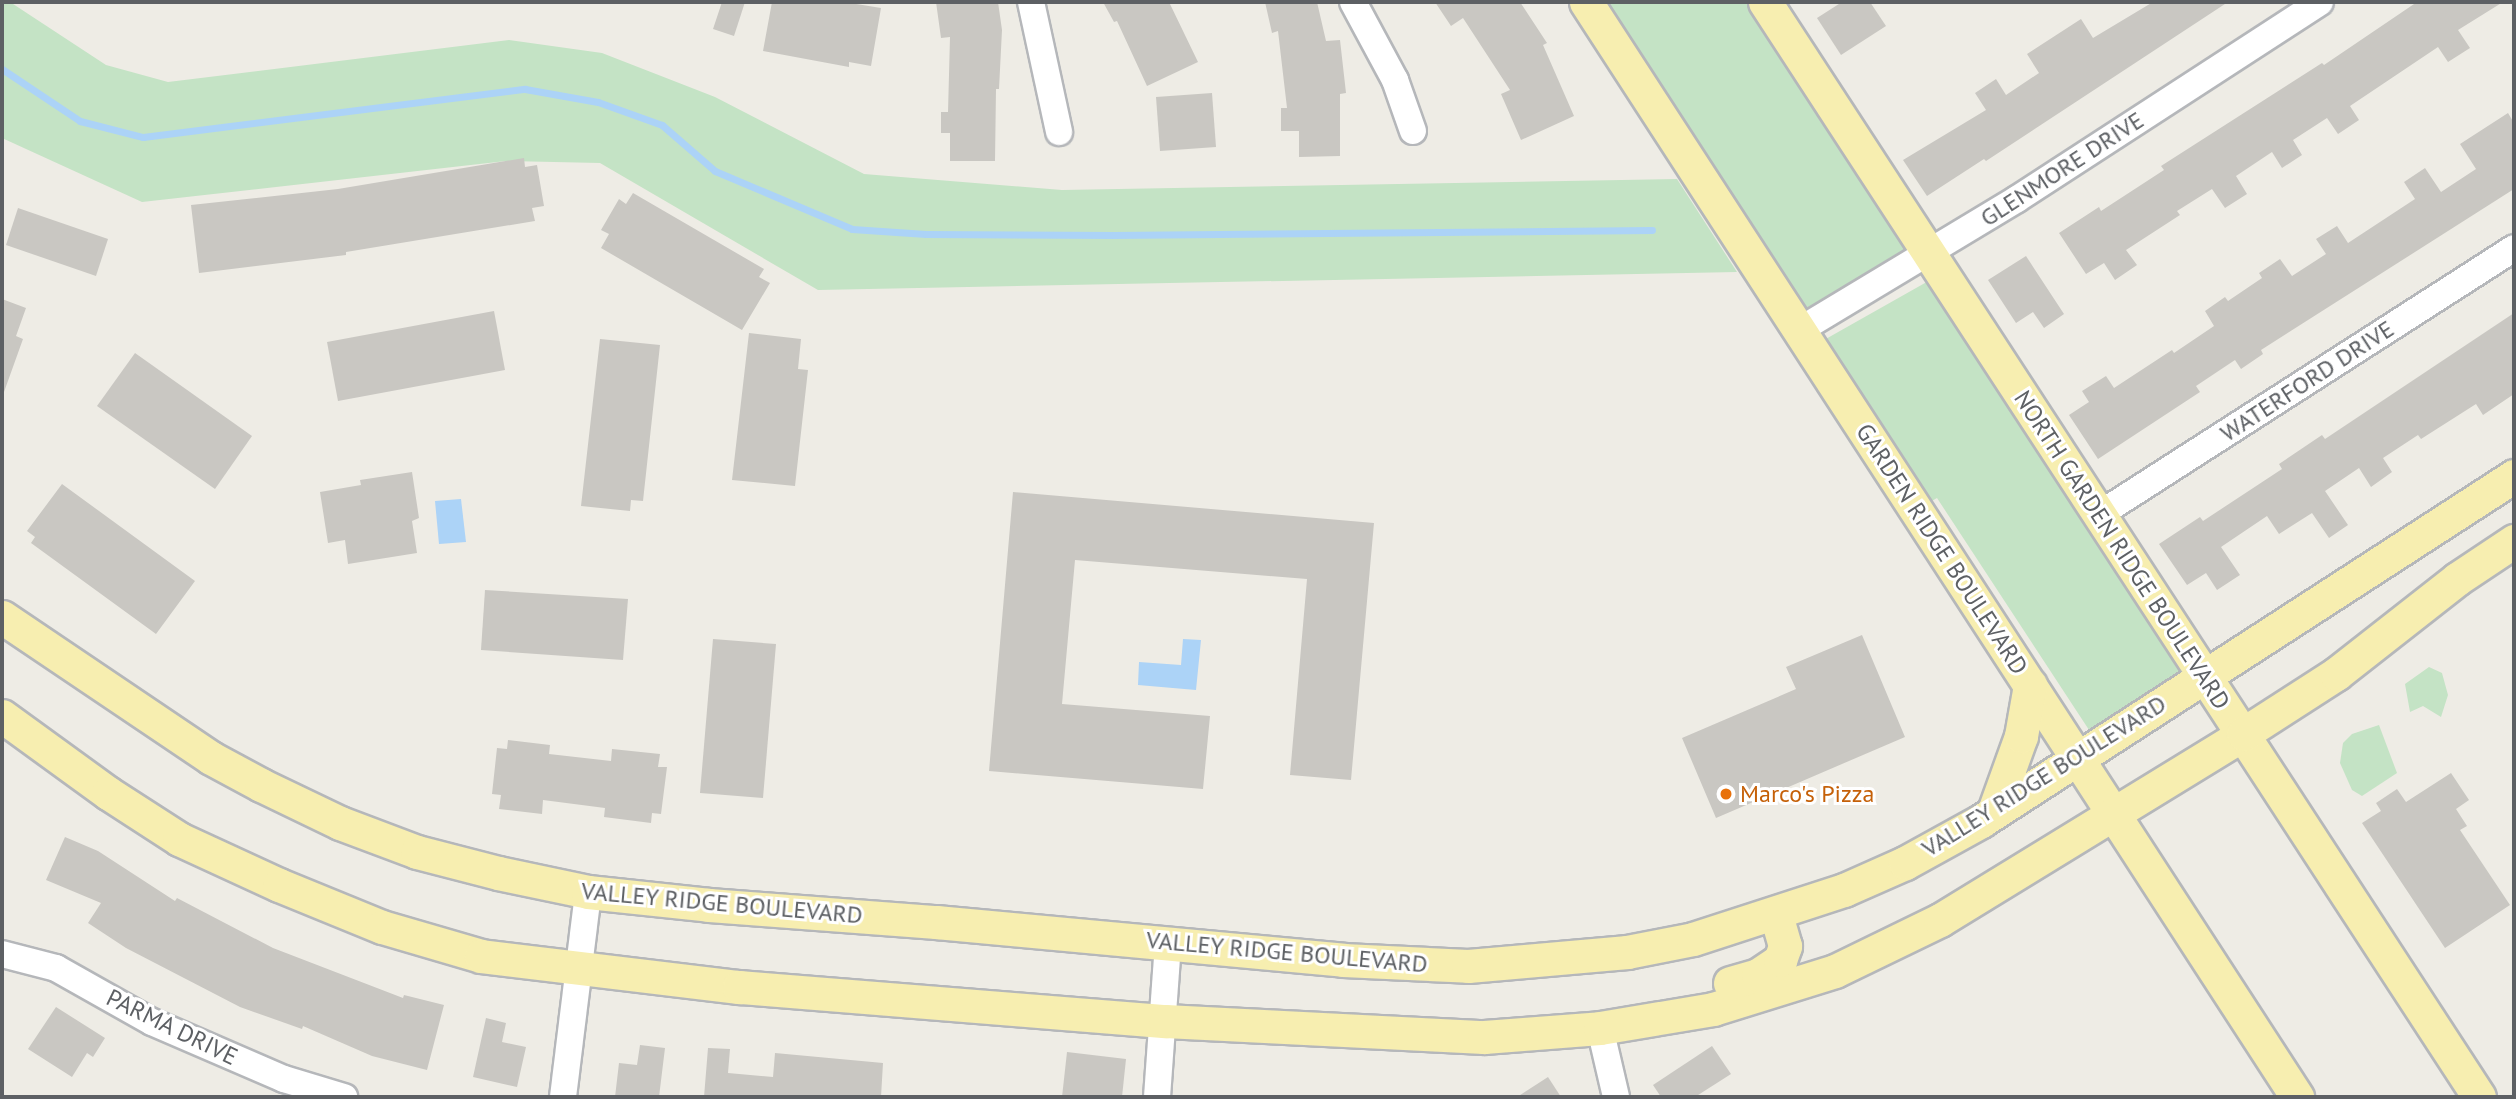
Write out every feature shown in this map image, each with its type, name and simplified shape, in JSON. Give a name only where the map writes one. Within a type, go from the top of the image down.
[{"type":"main road","name":"GARDEN RIDGE BOULEVARD","points":[[1586,2],[2297,1097]]},
{"type":"main road","name":"NORTH GARDEN RIDGE BOULEVARD","points":[[1765,2],[2479,1097]]},
{"type":"main road","name":"VALLEY RIDGE BOULEVARD","points":[[2,617],[211,758],[313,811],[417,852],[588,892],[1383,963],[1468,966],[1627,952],[1693,939],[1776,915],[1844,890],[1905,863],[1994,811],[2514,476]]},
{"type":"main road","points":[[2,716],[108,793],[179,839],[279,885],[382,927],[481,956],[739,987],[1165,1021],[1438,1037],[1484,1037],[1600,1028],[1713,1009],[1835,971],[1940,920],[2243,734],[2336,674],[2457,579],[2514,541]]},
{"type":"main road","points":[[1994,811],[2021,736],[2030,685]]},
{"type":"main road","points":[[1653,1019],[1685,996],[1771,968],[1780,960],[1785,946],[1776,915]]},
{"type":"street","points":[[1031,2],[1059,132]]},
{"type":"street","points":[[1353,2],[1395,80],[1413,131]]},
{"type":"street","name":"GLENMORE DRIVE","points":[[1800,330],[1928,254],[2320,2]]},
{"type":"street","name":"WATERFORD DRIVE","points":[[2100,514],[2514,248]]},
{"type":"street","points":[[564,1097],[588,892]]},
{"type":"street","points":[[1157,1097],[1165,1021],[1168,943]]},
{"type":"street","name":"PARMA DRIVE","points":[[2,954],[56,968],[152,1022],[280,1088],[344,1097]]},
{"type":"street","points":[[1600,1028],[1616,1097]]},
{"type":"green space","points":[[2,2],[10,2],[106,65],[168,82],[509,40],[602,53],[715,97],[864,174],[1062,190],[1677,179],[1737,272],[818,290],[600,163],[506,161],[142,202],[2,138]]},
{"type":"green space","points":[[1604,2],[1751,2],[1912,247],[1806,310]]},
{"type":"green space","points":[[1932,279],[2188,670],[2091,733],[1937,498],[1930,502],[1824,340]]},
{"type":"green space","points":[[2429,667],[2442,673],[2448,695],[2441,717],[2423,706],[2410,712],[2405,684]]},
{"type":"green space","points":[[2379,725],[2397,773],[2362,796],[2352,790],[2340,763],[2343,743],[2352,734]]},
{"type":"water","points":[[461,499],[466,542],[439,544],[435,501]]},
{"type":"water","points":[[1183,639],[1201,640],[1196,690],[1138,685],[1139,662],[1181,665]]},
{"type":"building","points":[[722,2],[745,2],[734,36],[713,29]]},
{"type":"building","points":[[772,2],[844,2],[881,8],[871,66],[849,62],[849,67],[763,51]]},
{"type":"building","points":[[936,2],[998,2],[1002,30],[999,89],[996,89],[995,161],[950,161],[950,133],[941,133],[941,112],[948,112],[950,37],[941,38]]},
{"type":"building","points":[[1103,2],[1169,2],[1198,62],[1147,86],[1117,21],[1114,22]]},
{"type":"building","points":[[1265,2],[1317,2],[1326,41],[1340,40],[1346,93],[1340,94],[1340,156],[1299,157],[1299,131],[1281,131],[1281,108],[1287,108],[1278,31],[1272,33]]},
{"type":"building","points":[[1435,2],[1520,2],[1547,43],[1543,45],[1574,116],[1521,140],[1501,94],[1510,90],[1463,18],[1451,26]]},
{"type":"building","points":[[1842,2],[1870,2],[1886,26],[1841,55],[1817,18]]},
{"type":"building","points":[[2153,2],[2228,2],[1986,161],[1984,159],[1927,196],[1903,160],[1986,110],[1975,93],[1996,79],[2006,95],[2039,73],[2027,54],[2081,19],[2093,38]]},
{"type":"building","points":[[2417,2],[2503,2],[2458,30],[2470,48],[2448,62],[2438,47],[2350,106],[2359,120],[2338,134],[2327,118],[2293,140],[2302,155],[2282,168],[2272,152],[2236,176],[2247,194],[2225,208],[2212,189],[2177,211],[2180,215],[2126,250],[2137,265],[2115,280],[2104,263],[2086,274],[2059,233],[2099,207],[2101,211],[2164,170],[2161,166],[2322,63],[2324,65]]},
{"type":"building","points":[[1212,93],[1216,147],[1160,151],[1156,97]]},
{"type":"building","points":[[2508,113],[2514,123],[2514,189],[2261,350],[2263,354],[2241,369],[2235,360],[2196,386],[2200,392],[2098,459],[2069,415],[2089,402],[2082,391],[2106,376],[2114,388],[2172,350],[2174,353],[2214,326],[2205,311],[2225,297],[2228,301],[2262,278],[2259,273],[2280,259],[2292,276],[2326,254],[2316,239],[2337,226],[2348,243],[2415,199],[2404,182],[2425,168],[2441,192],[2476,169],[2460,144]]},
{"type":"building","points":[[524,158],[525,167],[537,165],[544,206],[532,208],[535,221],[346,252],[346,255],[199,273],[191,205],[338,189]]},
{"type":"building","points":[[633,193],[764,269],[759,277],[770,283],[742,330],[601,248],[609,234],[601,230],[619,199],[626,204]]},
{"type":"building","points":[[18,208],[108,239],[96,276],[6,245]]},
{"type":"building","points":[[2026,256],[2064,314],[2044,328],[2033,312],[2016,323],[1988,280]]},
{"type":"building","points":[[2,299],[26,308],[16,336],[23,339],[4,392]]},
{"type":"building","points":[[494,311],[505,370],[338,401],[327,342]]},
{"type":"building","points":[[2514,313],[2514,394],[2483,415],[2476,404],[2421,439],[2418,435],[2383,458],[2392,472],[2371,487],[2359,468],[2325,491],[2348,525],[2329,538],[2312,513],[2279,534],[2267,516],[2221,547],[2240,575],[2217,590],[2206,573],[2187,585],[2159,544],[2200,517],[2203,521],[2282,469],[2279,464],[2322,435],[2325,439]]},
{"type":"building","points":[[749,333],[801,339],[798,369],[808,370],[795,486],[732,480]]},
{"type":"building","points":[[600,339],[660,345],[643,501],[631,500],[630,511],[581,506]]},
{"type":"building","points":[[135,353],[252,436],[215,489],[97,406]]},
{"type":"building","points":[[412,472],[419,518],[412,521],[417,553],[348,564],[345,540],[328,543],[320,492],[361,485],[360,480]]},
{"type":"building","points":[[62,484],[195,581],[156,634],[31,543],[35,537],[27,531]]},
{"type":"building","points":[[1013,492],[1374,523],[1351,780],[1290,775],[1307,579],[1075,560],[1062,704],[1210,716],[1203,789],[989,771]]},
{"type":"building","points":[[485,590],[628,599],[623,660],[481,650]]},
{"type":"building","points":[[1862,635],[1905,737],[1716,818],[1682,738],[1796,689],[1786,667]]},
{"type":"building","points":[[713,639],[776,644],[763,798],[700,793]]},
{"type":"building","points":[[508,740],[550,745],[549,754],[611,761],[612,749],[660,754],[658,767],[667,767],[661,814],[652,813],[651,823],[604,817],[605,808],[543,800],[542,814],[499,809],[501,795],[492,794],[497,748],[507,749]]},
{"type":"building","points":[[2451,773],[2469,800],[2456,809],[2467,826],[2460,830],[2510,905],[2445,948],[2362,823],[2381,811],[2376,803],[2397,789],[2406,802]]},
{"type":"building","points":[[65,837],[98,851],[175,901],[177,898],[273,948],[403,998],[404,995],[444,1005],[427,1070],[372,1056],[303,1026],[302,1029],[240,1007],[126,948],[88,923],[101,903],[46,880]]},
{"type":"building","points":[[56,1007],[105,1038],[93,1057],[87,1053],[72,1077],[28,1049]]},
{"type":"building","points":[[486,1018],[506,1023],[502,1042],[526,1047],[517,1087],[473,1077]]},
{"type":"building","points":[[640,1045],[665,1048],[659,1097],[615,1097],[619,1063],[637,1065]]},
{"type":"building","points":[[1712,1046],[1731,1074],[1695,1097],[1661,1097],[1653,1085]]},
{"type":"building","points":[[708,1048],[730,1049],[728,1073],[773,1077],[775,1053],[883,1063],[881,1097],[704,1097]]},
{"type":"building","points":[[1067,1052],[1126,1059],[1122,1097],[1062,1097]]},
{"type":"building","points":[[1548,1077],[1561,1097],[1517,1097]]},
{"type":"waterway","points":[[2,69],[80,121],[143,137],[525,89],[598,102],[662,125],[715,171],[852,229],[926,234],[1113,235],[1652,230]]},
{"type":"place","name":"Marco's Pizza","points":[[1726,794]]}]
